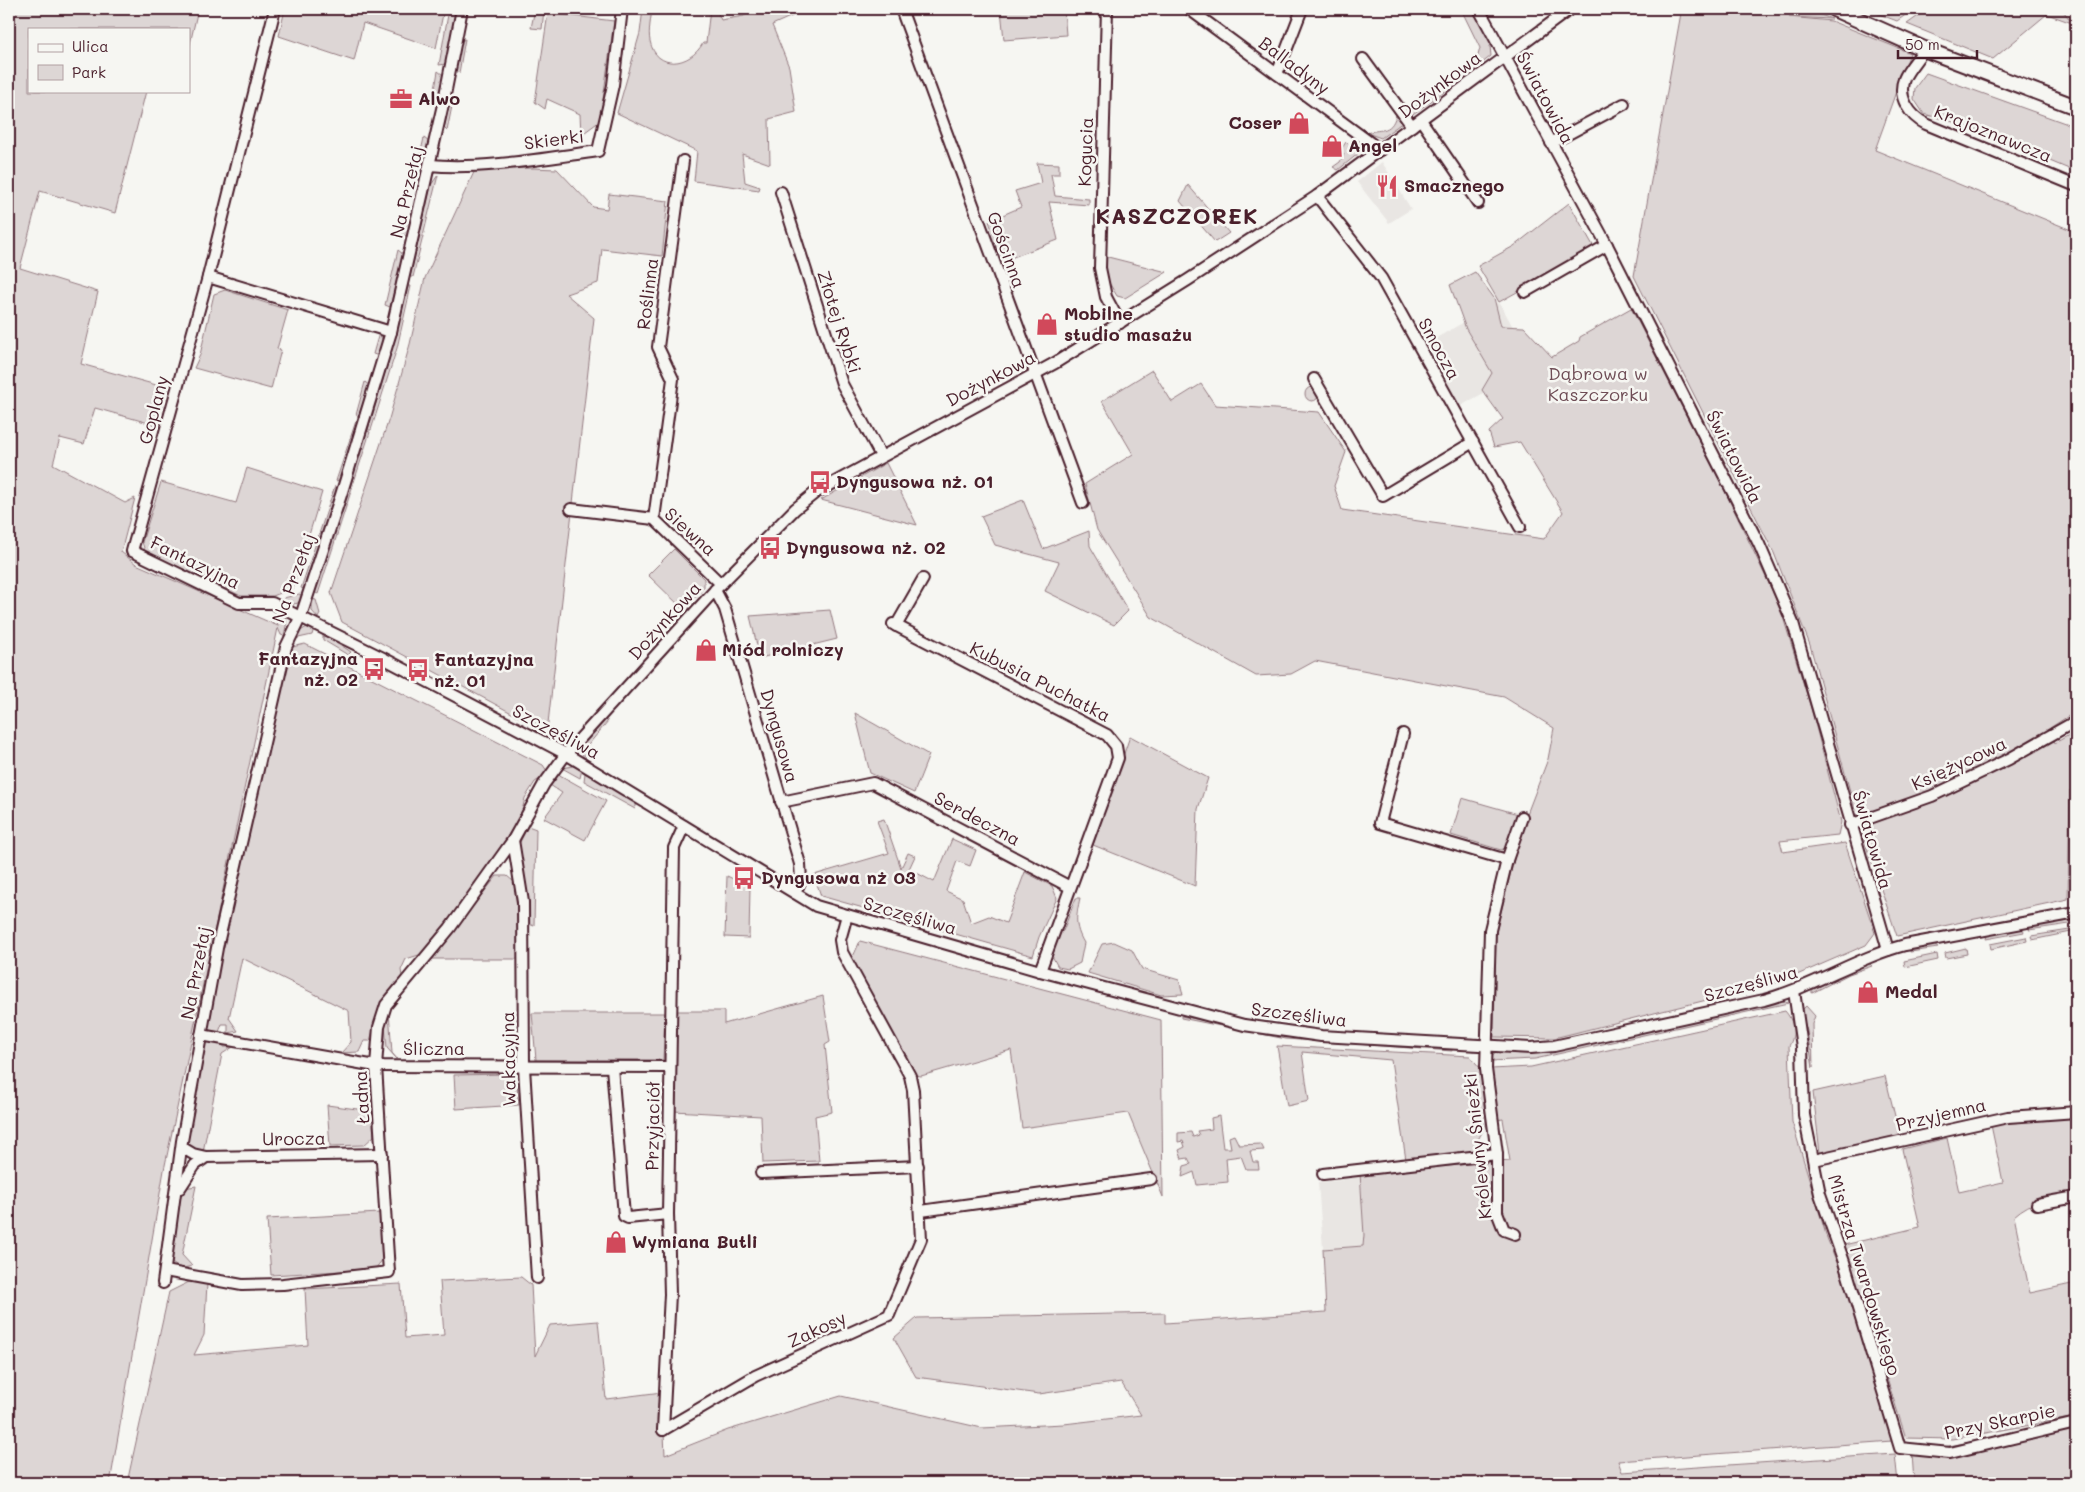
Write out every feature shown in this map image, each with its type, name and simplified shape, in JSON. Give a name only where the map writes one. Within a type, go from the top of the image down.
[{"type":"main road","points":[[1834,9],[1924,49],[2076,107]]},
{"type":"street","name":"Goplany","points":[[132,551],[208,277],[275,9]]},
{"type":"street","name":"Na Przełaj","points":[[163,1283],[200,1035],[217,948],[286,647],[301,616],[391,332],[430,165],[462,9]]},
{"type":"street","name":"Skierki","points":[[430,165],[492,163],[598,151],[613,85],[622,9]]},
{"type":"street","name":"Gościnna","points":[[901,9],[1083,503]]},
{"type":"street","name":"Kogucia","points":[[1107,9],[1100,262],[1103,288],[1120,323]]},
{"type":"street","name":"Balladyny","points":[[1189,9],[1380,150]]},
{"type":"street","points":[[1277,74],[1302,9]]},
{"type":"street","name":"Światowida","points":[[1479,9],[1607,245],[1755,535],[1789,614],[1888,950]]},
{"type":"street","name":"Dożynkowa","points":[[566,754],[718,587],[802,502],[881,456],[1076,351],[1120,323],[1316,196],[1570,9]]},
{"type":"street","name":"Krajoznawcza","points":[[1924,49],[1905,77],[1902,89],[1906,106],[1915,118],[2076,186]]},
{"type":"street","points":[[1363,59],[1412,126]]},
{"type":"street","points":[[1551,143],[1624,104]]},
{"type":"street","points":[[1421,120],[1478,203]]},
{"type":"street","name":"Roślinna","points":[[654,519],[673,379],[658,347],[683,160]]},
{"type":"street","name":"Złotej Rybki","points":[[781,192],[842,384],[881,456]]},
{"type":"street","name":"Smocza","points":[[1316,196],[1381,278],[1520,527]]},
{"type":"street","points":[[1525,292],[1607,245]]},
{"type":"street","points":[[208,277],[391,332]]},
{"type":"street","points":[[1314,379],[1384,496],[1473,442]]},
{"type":"street","name":"Siewna","points":[[571,509],[654,519],[718,587]]},
{"type":"street","name":"Fantazyjna","points":[[132,551],[239,603],[272,602],[301,616]]},
{"type":"street","name":"Kubusia Puchatka","points":[[923,579],[895,625],[1107,735],[1117,749],[1118,758],[1070,887]]},
{"type":"street","name":"Dyngusowa","points":[[718,587],[801,870],[800,880],[795,893]]},
{"type":"street","name":"Szczęśliwa","points":[[301,616],[566,754],[816,906],[1199,1015],[1282,1032],[1486,1046],[1531,1048],[1554,1046],[1794,992],[1888,950],[1926,940],[2076,913]]},
{"type":"street","name":"Księżycowa","points":[[1850,825],[1932,796],[2009,759],[2076,722]]},
{"type":"street","points":[[1403,734],[1375,822],[1508,860]]},
{"type":"street","name":"Ładna","points":[[165,1271],[242,1285],[283,1284],[389,1272],[376,1066],[379,1027],[386,1005],[450,928],[512,840],[544,784],[566,754]]},
{"type":"street","name":"Serdeczna","points":[[781,802],[873,782],[1070,887]]},
{"type":"street","points":[[1486,1046],[1490,930],[1508,860],[1522,816]]},
{"type":"street","name":"Przyjaciół","points":[[663,1430],[670,1294],[668,1214],[674,848],[684,826]]},
{"type":"street","name":"Wakacyjna","points":[[512,840],[523,902],[524,1067],[537,1278]]},
{"type":"street","points":[[1040,971],[1070,887]]},
{"type":"street","name":"Zakosy","points":[[663,1430],[754,1376],[889,1315],[921,1239],[921,1211],[913,1090],[910,1076],[842,952],[840,940],[847,915]]},
{"type":"street","name":"Mistrza Twardowskiego","points":[[1794,992],[1802,1047],[1804,1114],[1820,1194],[1844,1262],[1900,1448]]},
{"type":"street","name":"Śliczna","points":[[200,1035],[376,1066],[670,1067]]},
{"type":"street","name":"Królewny Śnieżki","points":[[1486,1046],[1486,1069],[1497,1154],[1498,1212],[1504,1230],[1516,1234]]},
{"type":"street","points":[[612,1067],[624,1216],[628,1218],[668,1214]]},
{"type":"street","name":"Przyjemna","points":[[1814,1160],[2008,1117],[2076,1112]]},
{"type":"street","name":"Urocza","points":[[183,1148],[193,1154],[206,1157],[382,1154]]},
{"type":"street","points":[[1323,1174],[1497,1154]]},
{"type":"street","points":[[176,1196],[187,1175],[206,1157]]},
{"type":"street","points":[[761,1173],[918,1166]]},
{"type":"street","points":[[921,1211],[1151,1179]]},
{"type":"street","points":[[2037,1204],[2076,1197]]},
{"type":"street","name":"Przy Skarpie","points":[[1900,1448],[1950,1453],[2076,1422]]},
{"type":"shaded area","points":[[1382,162],[1411,209],[1389,223],[1357,182]]},
{"type":"shaded area","points":[[1499,302],[1534,364],[1459,407],[1441,376],[1448,371],[1431,341]]},
{"type":"shaded area","points":[[1348,1173],[1360,1173],[1363,1246],[1323,1249],[1318,1182],[1342,1180]]},
{"type":"green space","points":[[9,9],[198,9],[190,44],[190,28],[28,28],[28,92],[146,92],[115,213],[40,191],[20,268],[98,292],[81,364],[167,388],[156,425],[95,408],[84,444],[60,438],[53,464],[125,503],[135,498],[121,552],[136,564],[278,626],[277,611],[287,621],[284,636],[281,635],[278,628],[164,1170],[110,1483],[9,1483]]},
{"type":"green space","points":[[285,9],[444,9],[436,48],[363,23],[354,61],[279,36]]},
{"type":"green space","points":[[449,9],[456,9],[446,64],[439,65]]},
{"type":"green space","points":[[535,9],[544,9],[542,29],[531,28]]},
{"type":"green space","points":[[643,9],[652,9],[649,33],[653,51],[666,61],[674,62],[690,57],[703,43],[706,43],[710,9],[716,9],[721,20],[744,16],[753,9],[808,9],[772,25],[789,67],[796,112],[769,119],[770,164],[742,154],[745,182],[760,187],[759,190],[694,181],[697,151],[617,113],[640,33]]},
{"type":"green space","points":[[1001,9],[1064,9],[1066,35],[1004,40]]},
{"type":"green space","points":[[1461,9],[1475,11],[1492,44],[1490,46],[1491,56],[1471,72],[1468,68],[1476,63],[1480,48]]},
{"type":"green space","points":[[1672,9],[1803,9],[1832,19],[1789,17],[1831,21],[1910,53],[1875,150],[2076,232],[2076,711],[2050,728],[2055,743],[2076,731],[2076,791],[2070,790],[2068,899],[1897,936],[1860,828],[1810,645],[1774,553],[1634,276],[1681,13]]},
{"type":"green space","points":[[1873,9],[1914,9],[1897,21],[1871,11]]},
{"type":"green space","points":[[1928,9],[2062,9],[2072,23],[2047,14],[1993,59],[1907,24]]},
{"type":"green space","points":[[548,13],[614,21],[600,121],[581,135],[580,114],[547,99],[545,109],[535,102]]},
{"type":"green space","points":[[465,39],[459,73],[456,70],[461,41]]},
{"type":"green space","points":[[438,71],[443,75],[440,94],[437,96],[434,95]]},
{"type":"green space","points":[[1926,73],[2076,127],[2076,172],[1964,125],[1924,114],[1914,99],[1915,88]]},
{"type":"green space","points":[[1452,80],[1455,84],[1410,116],[1407,113]]},
{"type":"green space","points":[[450,101],[453,101],[447,131],[444,128]]},
{"type":"green space","points":[[1396,115],[1403,122],[1381,138],[1367,133],[1388,128],[1391,126]]},
{"type":"green space","points":[[424,138],[429,142],[425,160],[422,162],[419,160]]},
{"type":"green space","points":[[1346,142],[1354,149],[1358,145],[1359,153],[1338,170],[1333,167],[1340,162],[1344,154],[1340,151]]},
{"type":"green space","points":[[1037,163],[1059,164],[1059,174],[1051,174],[1055,196],[1089,199],[1089,205],[1049,202],[1058,240],[1000,262],[990,234],[993,233],[989,221],[1021,207],[1015,191],[1041,183]]},
{"type":"green space","points":[[557,169],[593,207],[607,209],[609,194],[668,201],[662,256],[602,249],[598,283],[566,294],[594,318],[547,732],[342,622],[331,593],[389,419],[410,344],[425,278],[475,170]]},
{"type":"green space","points":[[438,175],[413,277],[410,277],[431,185]]},
{"type":"green space","points":[[1188,185],[1229,233],[1215,242],[1180,201]]},
{"type":"green space","points":[[1569,203],[1595,249],[1499,302],[1478,266],[1514,246]]},
{"type":"green space","points":[[405,219],[411,222],[406,236],[401,235]]},
{"type":"green space","points":[[398,250],[403,254],[390,307],[385,305]]},
{"type":"green space","points":[[1104,256],[1167,272],[1125,298],[1117,296],[1108,281]]},
{"type":"green space","name":"Dąbrowa w Kaszczorku","points":[[1475,272],[1494,298],[1501,326],[1524,327],[1552,357],[1579,341],[1580,337],[1631,308],[1724,489],[1771,588],[1783,617],[1811,708],[1841,822],[1838,835],[1780,841],[1783,852],[1845,843],[1875,933],[1866,945],[1783,981],[1554,1038],[1494,1037],[1496,932],[1522,827],[1548,759],[1554,728],[1504,697],[1315,661],[1291,674],[1256,676],[1151,617],[1097,530],[1085,484],[1133,454],[1102,401],[1152,370],[1172,402],[1201,384],[1215,405],[1319,412],[1346,452],[1334,486],[1342,510],[1544,539],[1563,512],[1520,442],[1494,447],[1489,432],[1503,419],[1482,390],[1492,373],[1466,329],[1450,285]]},
{"type":"green space","points":[[407,286],[411,286],[397,348],[371,430],[368,430],[393,346]]},
{"type":"green space","points":[[225,290],[288,310],[277,349],[281,350],[271,389],[194,368],[200,355],[214,294]]},
{"type":"green space","points":[[379,333],[383,341],[380,353],[376,355],[373,354]]},
{"type":"green space","points":[[365,382],[370,386],[358,416],[356,415]]},
{"type":"green space","points":[[1312,387],[1317,389],[1319,394],[1317,399],[1312,401],[1307,399],[1305,394],[1307,389]]},
{"type":"green space","points":[[356,421],[358,425],[341,479],[336,481]]},
{"type":"green space","points":[[367,431],[370,432],[318,594],[314,592]]},
{"type":"green space","points":[[886,463],[917,525],[821,500]]},
{"type":"green space","points":[[247,468],[322,492],[293,588],[273,596],[241,596],[145,551],[142,542],[161,482],[236,503]]},
{"type":"green space","points":[[335,486],[337,490],[304,589],[301,588]]},
{"type":"green space","points":[[1023,500],[1043,549],[1089,531],[1090,546],[1128,611],[1114,625],[1045,591],[1059,562],[995,545],[981,516]]},
{"type":"green space","points":[[674,549],[704,579],[704,588],[683,609],[648,575]]},
{"type":"green space","points":[[299,594],[303,595],[298,603],[290,605],[282,601],[284,598]]},
{"type":"green space","points":[[312,599],[316,600],[320,614],[318,618],[312,611]]},
{"type":"green space","points":[[830,610],[837,639],[760,658],[750,616]]},
{"type":"green space","points":[[307,627],[314,628],[312,635],[294,639],[297,633]]},
{"type":"green space","points":[[323,633],[351,652],[348,655],[323,640]]},
{"type":"green space","points":[[305,644],[543,765],[547,771],[543,777],[535,782],[525,798],[521,815],[487,868],[431,944],[419,955],[406,959],[401,970],[402,976],[380,1005],[370,1041],[364,1041],[359,1052],[341,1053],[351,1042],[349,1011],[242,958],[229,1018],[238,1031],[228,1033],[228,1024],[222,1024],[219,1032],[209,1030],[207,1027],[221,951],[292,647]]},
{"type":"green space","points":[[855,713],[929,755],[914,793],[870,773]]},
{"type":"green space","points":[[603,720],[608,721],[584,750],[586,760],[581,749],[583,743]]},
{"type":"green space","points":[[1130,736],[1208,778],[1198,809],[1195,886],[1093,845]]},
{"type":"green space","points":[[573,766],[582,769],[580,778],[562,768]]},
{"type":"green space","points":[[585,773],[637,803],[635,809],[584,781]]},
{"type":"green space","points":[[558,774],[606,801],[585,840],[544,818],[562,793],[550,785]]},
{"type":"green space","points":[[1462,798],[1518,814],[1508,847],[1501,850],[1451,835]]},
{"type":"green space","points":[[884,819],[901,868],[908,853],[915,856],[909,869],[934,882],[952,839],[976,850],[970,866],[957,861],[946,891],[963,899],[971,923],[989,916],[1006,923],[1025,872],[1052,886],[1057,898],[1039,937],[1033,956],[821,896],[814,875],[889,853],[877,821]]},
{"type":"green space","points":[[528,826],[536,829],[534,926],[529,924],[519,844]]},
{"type":"green space","points":[[497,876],[507,876],[519,886],[518,959],[430,959]]},
{"type":"green space","points":[[727,876],[750,887],[749,938],[725,937]]},
{"type":"green space","points":[[1076,898],[1080,898],[1077,921],[1084,943],[1080,963],[1068,969],[1058,967],[1051,954],[1058,933],[1063,931]]},
{"type":"green space","points":[[2076,920],[2076,923],[2029,930],[2030,927]]},
{"type":"green space","points":[[2022,928],[2024,932],[1986,939],[1987,935]]},
{"type":"green space","points":[[2076,929],[2076,931],[2032,940],[2031,936]]},
{"type":"green space","points":[[2026,937],[2027,941],[1991,949],[1990,944]]},
{"type":"green space","points":[[860,941],[1161,1020],[1163,1197],[1128,1113],[1022,1128],[1011,1050],[921,1076],[915,1075],[852,959]]},
{"type":"green space","points":[[1114,942],[1132,950],[1142,969],[1179,980],[1183,994],[1161,995],[1088,973],[1102,944]]},
{"type":"green space","points":[[1934,945],[1938,948],[1910,952],[1910,950]]},
{"type":"green space","points":[[1966,948],[1967,954],[1946,958],[1945,953]]},
{"type":"green space","points":[[1937,954],[1938,960],[1905,967],[1904,961]]},
{"type":"green space","points":[[1869,963],[1872,966],[1849,974],[1812,993],[1812,990]]},
{"type":"green space","points":[[417,977],[389,1011],[392,1053],[397,1059],[387,1048],[384,1016],[410,980]]},
{"type":"green space","points":[[823,996],[830,1042],[825,1045],[832,1112],[815,1116],[819,1161],[763,1163],[761,1116],[674,1111],[677,1011],[724,1011],[724,1024]]},
{"type":"green space","points":[[1780,1000],[1788,1003],[1535,1059],[1490,1061],[1495,1052],[1527,1053],[1558,1051]]},
{"type":"green space","points":[[1806,1006],[1815,1016],[1812,1024],[1813,1068],[1807,1031],[1801,1011]]},
{"type":"green space","points":[[1785,1011],[1793,1028],[1793,1037],[1789,1046],[1792,1122],[1827,1238],[1848,1290],[1892,1441],[1618,1461],[1622,1472],[1895,1454],[1898,1483],[127,1483],[169,1292],[189,1282],[207,1284],[204,1335],[194,1355],[308,1345],[305,1289],[401,1284],[405,1338],[444,1335],[440,1281],[521,1277],[531,1285],[535,1356],[550,1325],[598,1321],[606,1399],[662,1392],[665,1455],[728,1430],[841,1396],[982,1428],[1064,1424],[1141,1415],[1121,1382],[1039,1394],[916,1377],[894,1338],[917,1318],[1165,1313],[1165,1323],[1326,1312],[1323,1249],[1363,1246],[1360,1173],[1510,1161],[1503,1119],[1496,1120],[1491,1069],[1531,1067]]},
{"type":"green space","points":[[532,1013],[665,1013],[663,1060],[536,1060]]},
{"type":"green space","points":[[1181,1016],[1287,1037],[1452,1048],[1452,1051],[1286,1039],[1181,1018]]},
{"type":"green space","points":[[209,1040],[223,1043],[224,1047],[233,1047],[222,1054],[203,1152],[189,1148],[187,1141],[204,1044]]},
{"type":"green space","points":[[1277,1046],[1470,1056],[1480,1068],[1483,1067],[1488,1120],[1478,1140],[1480,1150],[1406,1160],[1391,1060],[1302,1052],[1309,1101],[1287,1106]]},
{"type":"green space","points":[[506,1074],[517,1085],[519,1105],[456,1109],[454,1075]]},
{"type":"green space","points":[[1885,1076],[1900,1136],[1820,1153],[1813,1092]]},
{"type":"green space","points":[[327,1105],[372,1111],[374,1136],[364,1145],[330,1146]]},
{"type":"green space","points":[[1219,1116],[1223,1148],[1231,1148],[1229,1137],[1234,1135],[1239,1145],[1261,1144],[1264,1150],[1250,1151],[1253,1162],[1258,1162],[1259,1169],[1246,1169],[1241,1156],[1226,1158],[1228,1182],[1197,1185],[1194,1172],[1182,1177],[1184,1166],[1191,1164],[1188,1158],[1182,1159],[1179,1150],[1185,1147],[1183,1141],[1178,1142],[1178,1133],[1191,1132],[1193,1137],[1199,1135],[1197,1131],[1212,1129],[1211,1118]]},
{"type":"green space","points":[[2076,1117],[2076,1192],[2051,1197],[2027,1206],[2014,1216],[2030,1293],[2076,1283],[2076,1417],[1952,1439],[1906,1438],[1844,1245],[1920,1227],[1902,1149],[1947,1138],[1959,1192],[2003,1182],[1991,1125],[2010,1121]]},
{"type":"green space","points":[[196,1186],[182,1255],[192,1266],[180,1269],[172,1263],[171,1255],[180,1195],[184,1188]]},
{"type":"green space","points":[[380,1213],[383,1259],[375,1269],[271,1275],[267,1219]]},
{"type":"green space","points":[[2076,1422],[2076,1483],[1914,1483],[1912,1453]]},
{"type":"place","name":"Alwo","points":[[401,99]]},
{"type":"place","name":"Coser","points":[[1299,123]]},
{"type":"place","name":"Angel","points":[[1332,146]]},
{"type":"place","name":"Smacznego","points":[[1387,186]]},
{"type":"place","name":"Mobilne studio masażu","points":[[1047,324]]},
{"type":"place","name":"Dyngusowa nż. 01","points":[[820,482]]},
{"type":"place","name":"Dyngusowa nż. 02","points":[[770,548]]},
{"type":"place","name":"Miód rolniczy","points":[[706,650]]},
{"type":"place","name":"Fantazyjna nż. 02","points":[[374,669]]},
{"type":"place","name":"Fantazyjna nż. 01","points":[[418,670]]},
{"type":"place","name":"Dyngusowa nż 03","points":[[744,878]]},
{"type":"place","name":"Medal","points":[[1868,992]]},
{"type":"place","name":"Wymiana Butli","points":[[616,1242]]},
{"type":"district","name":"KASZCZOREK","points":[[1177,216]]}]
